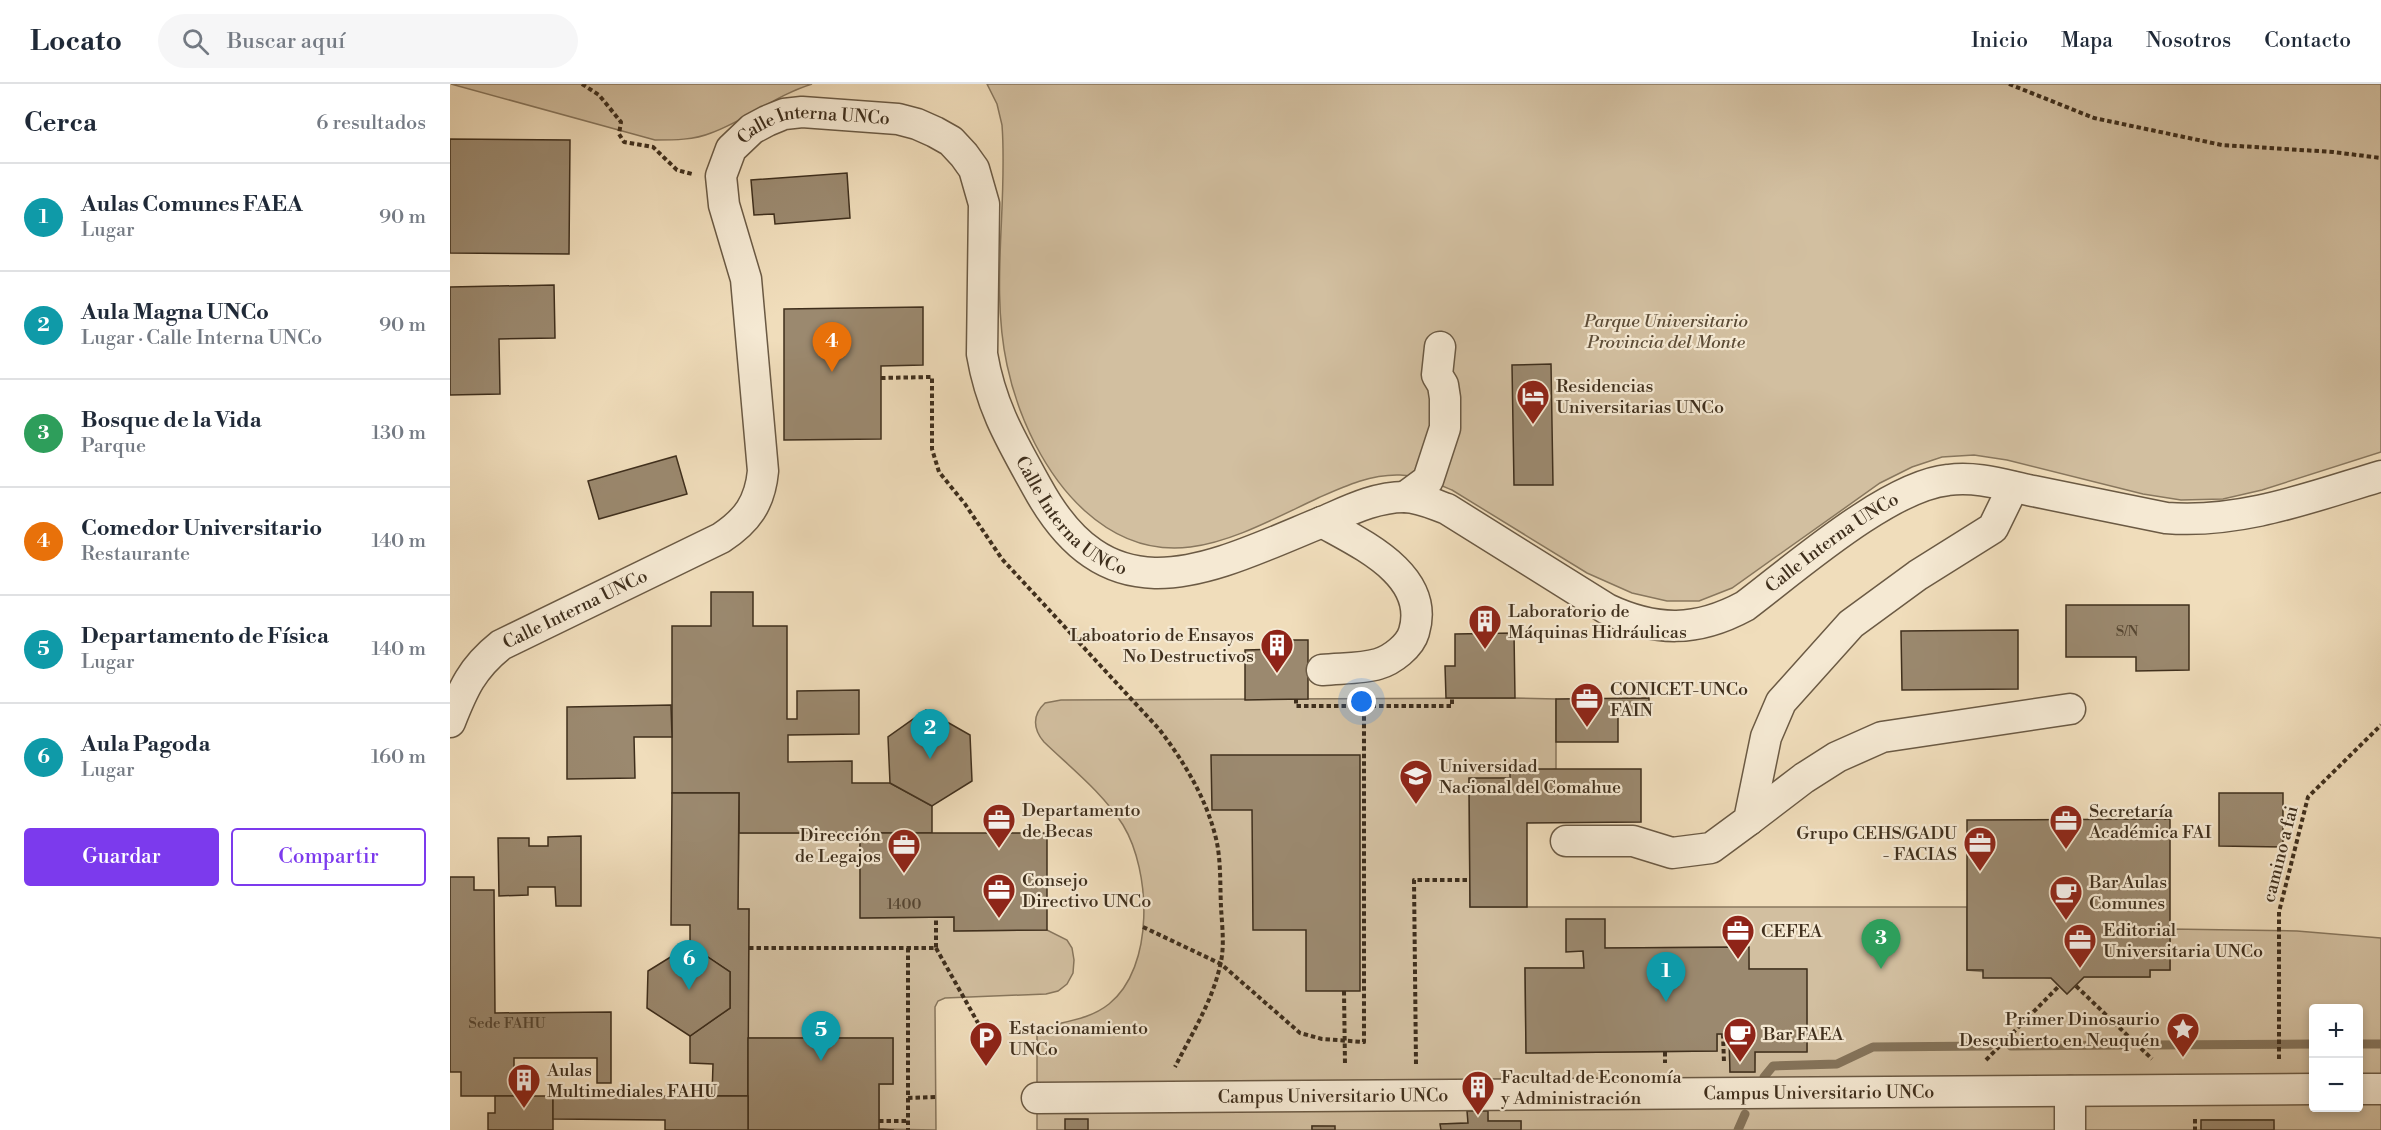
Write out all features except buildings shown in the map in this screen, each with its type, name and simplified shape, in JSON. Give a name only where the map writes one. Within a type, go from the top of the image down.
[{"type":"street","name":"Calle Interna UNCo","points":[[450,722],[473,671],[501,645],[721,538],[737,527],[749,515],[757,502],[763,471],[746,279],[724,206],[721,176],[728,155],[740,139],[767,121],[784,114],[821,112],[898,119],[917,124],[951,141],[974,169],[984,204],[982,354],[994,406],[1048,507],[1062,528],[1101,559],[1127,569],[1162,573],[1223,563],[1357,507],[1383,499],[1405,497],[1427,501],[1447,509],[1607,609],[1629,619],[1652,625],[1677,627],[1704,624],[1745,606],[1849,527],[1899,497],[1923,486],[1946,480],[1968,479],[2166,518],[2192,520],[2254,513],[2381,476]]},
{"type":"street","points":[[1405,497],[1428,480],[1443,436],[1445,398],[1443,385],[1437,375],[1440,347]]},
{"type":"street","points":[[1749,820],[1766,737],[1781,702],[1851,624],[1918,574],[1993,528],[2013,487]]},
{"type":"street","points":[[1322,522],[1361,544],[1406,580],[1416,598],[1417,619],[1414,634],[1407,646],[1378,664],[1322,670]]},
{"type":"street","points":[[1566,841],[1633,840],[1672,853],[1711,848],[1804,778],[1837,757],[1882,738],[2070,709]]},
{"type":"street","name":"Campus Universitario UNCo","points":[[1037,1098],[2309,1089]]},
{"type":"street","points":[[2363,1089],[2381,1089]]},
{"type":"street","points":[[2070,1091],[2070,1130]]},
{"type":"path","points":[[582,84],[599,95],[621,122],[619,134],[624,142],[653,147],[678,170],[686,174],[721,176]]},
{"type":"path","points":[[2008,84],[2094,118],[2222,144],[2381,158]]},
{"type":"path","points":[[881,378],[932,377],[932,449],[939,472],[965,504],[1009,567],[1159,729],[1180,757],[1205,806],[1217,843],[1222,931],[1221,964],[1210,996],[1161,1097]]},
{"type":"path","points":[[1296,699],[1296,706],[1452,706],[1452,698]]},
{"type":"path","points":[[1143,927],[1221,964],[1300,1033],[1310,1037],[1344,1042],[1364,1042],[1364,706]]},
{"type":"path","name":"camino a fai","points":[[2278,1057],[2279,912],[2308,797],[2381,725]]},
{"type":"path","points":[[1416,1095],[1414,880],[1470,880]]},
{"type":"path","points":[[936,917],[936,948],[978,1023]]},
{"type":"path","points":[[749,948],[936,948]]},
{"type":"path","points":[[908,948],[909,1130]]},
{"type":"path","points":[[1954,1092],[2059,986]]},
{"type":"path","points":[[2076,986],[2184,1091]]},
{"type":"path","points":[[1344,991],[1344,1042]]},
{"type":"path","points":[[908,1098],[936,1097]]},
{"type":"path","points":[[879,1121],[908,1121]]},
{"type":"green space","points":[[451,84],[812,84],[786,94],[711,133],[677,140],[655,140]]},
{"type":"green space","name":"Parque Universitario Provincia del Monte","points":[[987,84],[2381,84],[2381,452],[2262,490],[2223,499],[2181,500],[2143,494],[2007,460],[1974,455],[1942,457],[1912,467],[1880,483],[1732,588],[1699,601],[1667,601],[1632,593],[1587,573],[1452,490],[1427,480],[1400,475],[1379,476],[1338,489],[1230,538],[1201,545],[1172,548],[1143,544],[1114,532],[1085,511],[1071,497],[1057,480],[1035,444],[1018,405],[1007,365],[1000,305],[1002,125],[997,104]]},
{"type":"green space","points":[[1556,699],[1556,769],[1510,778],[1469,779],[1470,907],[1967,907],[1967,970],[2051,978],[2067,994],[2084,977],[2150,977],[2150,970],[2170,970],[2170,929],[2297,931],[2381,938],[2381,1130],[2274,1130],[2273,1120],[2202,1120],[2201,1130],[1521,1130],[1521,1121],[1488,1121],[1487,1111],[1468,1111],[1468,1123],[1441,1124],[1441,1130],[1335,1130],[1334,1127],[1312,1126],[1312,1130],[1037,1130],[1037,1032],[1041,1028],[1093,1014],[1109,1004],[1124,988],[1135,967],[1144,918],[1139,867],[1132,844],[1115,813],[1076,771],[1044,742],[1036,727],[1036,717],[1045,703],[1061,700]],"holes":[[[1748,947],[1749,969],[1806,969],[1807,1051],[1755,1052],[1754,1072],[1730,1072],[1729,1034],[1717,1034],[1717,1051],[1526,1053],[1525,968],[1584,968],[1583,951],[1567,951],[1605,948]]]},
{"type":"green space","points":[[739,833],[860,833],[861,918],[954,917],[954,931],[1047,930],[1067,940],[1072,948],[1073,973],[1067,984],[1058,991],[1046,994],[945,998],[938,1001],[935,1007],[936,1130],[879,1129],[879,1084],[893,1084],[893,1038],[748,1038],[749,909],[738,909]]},
{"type":"waterway","points":[[2150,1045],[2309,1044]]},
{"type":"waterway","points":[[2363,1044],[2381,1044]]},
{"type":"waterway","points":[[2011,1046],[2126,1045]]},
{"type":"waterway","points":[[1764,1077],[1773,1066],[1837,1064],[1873,1047],[1989,1046]]},
{"type":"waterway","points":[[1738,1130],[1745,1114]]},
{"type":"place","name":"Comedor Universitario","points":[[832,372]]},
{"type":"place","name":"Residencias Universitarias UNCo","points":[[1533,425]]},
{"type":"place","name":"Laboratorio de Máquinas Hidráulicas","points":[[1485,650]]},
{"type":"place","name":"Laboatorio de Ensayos No Destructivos","points":[[1277,674]]},
{"type":"place","name":"CONICET-UNCo FAIN","points":[[1587,728]]},
{"type":"place","name":"Aula Magna UNCo","points":[[930,759]]},
{"type":"place","name":"Universidad Nacional del Comahue","points":[[1416,805]]},
{"type":"place","name":"Departamento de Becas","points":[[999,849]]},
{"type":"place","name":"Secretaría Académica FAI","points":[[2066,850]]},
{"type":"place","name":"Grupo CEHS/GADU - FACIAS","points":[[1980,872]]},
{"type":"place","name":"Dirección de Legajos","points":[[904,874]]},
{"type":"place","name":"Consejo Directivo UNCo","points":[[999,919]]},
{"type":"place","name":"Bar Aulas Comunes","points":[[2066,921]]},
{"type":"place","name":"CEFEA","points":[[1738,960]]},
{"type":"place","name":"Bosque de la Vida","points":[[1881,969]]},
{"type":"place","name":"Editorial Universitaria UNCo","points":[[2080,969]]},
{"type":"place","name":"Aula Pagoda","points":[[689,990]]},
{"type":"place","name":"Aulas Comunes FAEA","points":[[1666,1002]]},
{"type":"place","name":"Primer Dinosaurio Descubierto en Neuquén","points":[[2183,1058]]},
{"type":"place","name":"Departamento de Física","points":[[821,1061]]},
{"type":"place","name":"Bar FAEA","points":[[1740,1063]]},
{"type":"place","name":"Estacionamiento UNCo","points":[[986,1067]]},
{"type":"place","name":"Aulas Multimediales FAHU","points":[[524,1109]]},
{"type":"place","name":"Facultad de Economía y Administración","points":[[1478,1116]]}]
